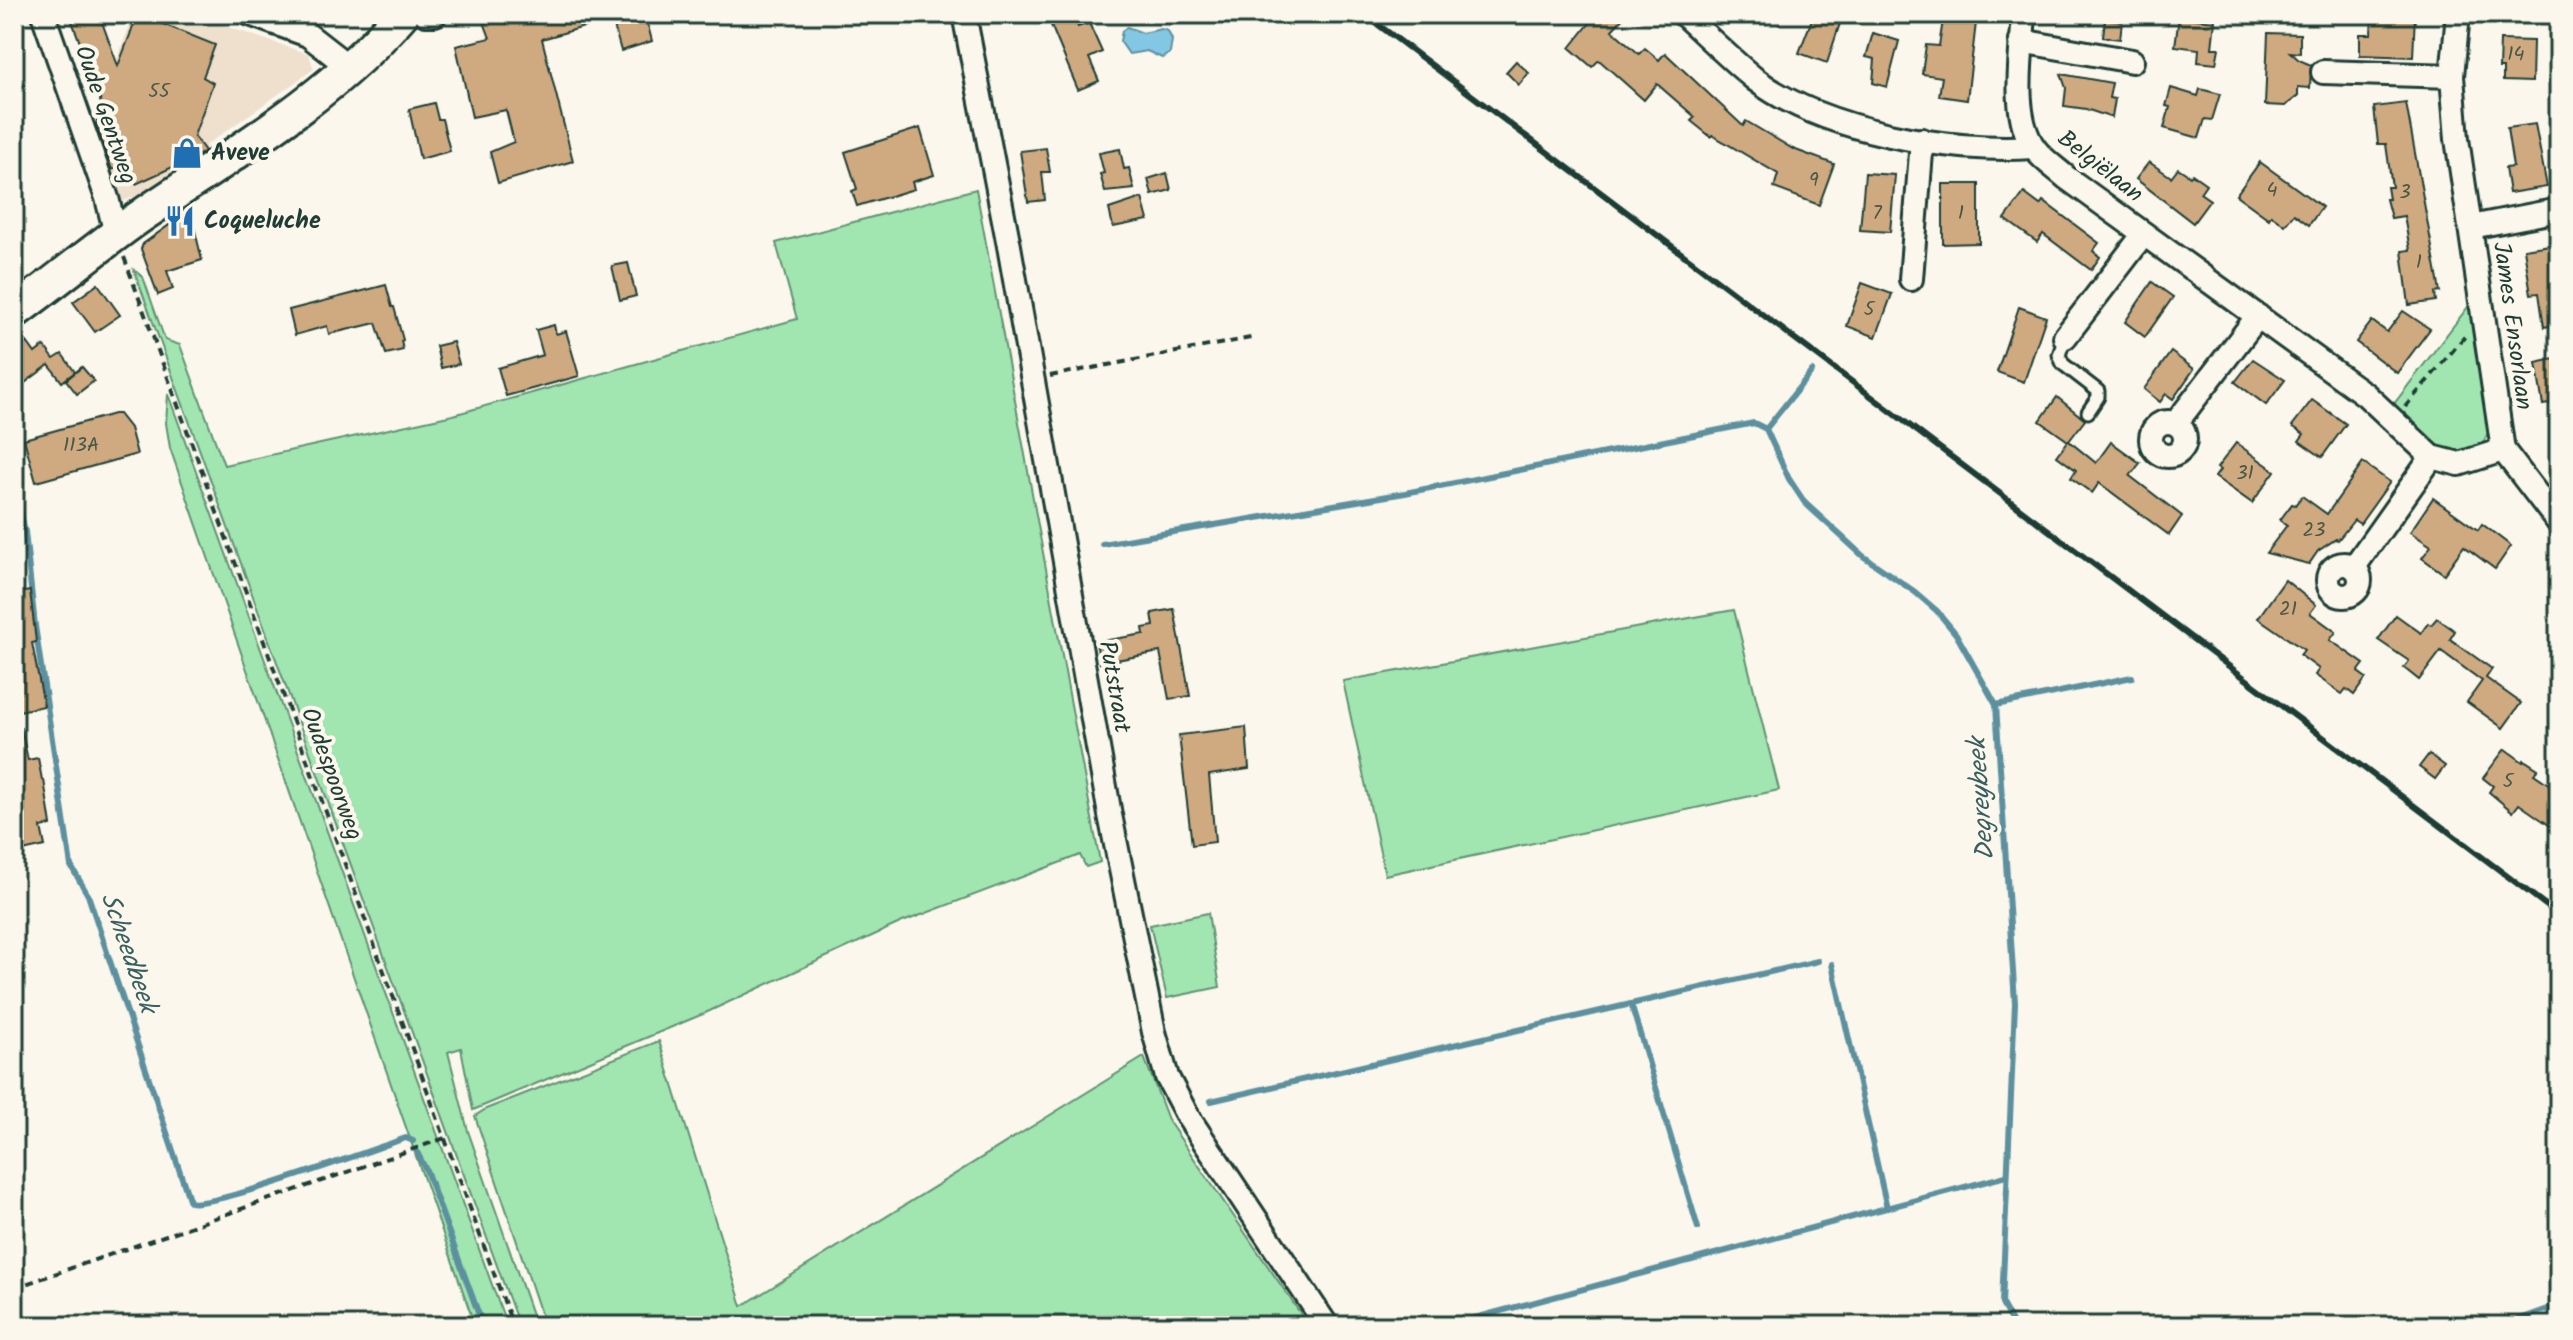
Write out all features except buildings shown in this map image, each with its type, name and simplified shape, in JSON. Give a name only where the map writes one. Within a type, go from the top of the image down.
[{"type":"street","name":"Oude Gentweg","points":[[43,14],[107,198],[116,234]]},
{"type":"street","points":[[250,14],[308,35],[349,67]]},
{"type":"street","points":[[14,312],[116,234],[297,108],[380,40],[402,14]]},
{"type":"street","points":[[426,14],[435,14]]},
{"type":"street","name":"Putstraat","points":[[964,14],[1110,815],[1154,1032],[1167,1077],[1188,1117],[1327,1326]]},
{"type":"street","points":[[1683,14],[1757,81],[1804,109],[1859,129],[1922,140],[2003,149],[2033,147]]},
{"type":"street","name":"Belgiëlaan","points":[[2024,14],[2019,82],[2021,109],[2033,147],[2067,178],[2366,395],[2432,457]]},
{"type":"street","name":"James Ensorlaan","points":[[2458,14],[2452,76],[2457,139],[2502,442]]},
{"type":"street","points":[[2021,41],[2132,61]]},
{"type":"street","points":[[2323,72],[2452,76]]},
{"type":"street","points":[[1911,279],[1922,140]]},
{"type":"street","name":"James Ensorlaan","points":[[2471,227],[2559,210]]},
{"type":"street","name":"Belgiëlaan","points":[[2065,337],[2144,234]]},
{"type":"street","points":[[2176,423],[2258,316]]},
{"type":"street","points":[[2354,567],[2432,457],[2459,464],[2502,442],[2559,523]]},
{"type":"lane","points":[[2065,337],[2059,355],[2063,364],[2098,391],[2098,397],[2088,412]]},
{"type":"path","name":"Oudespoorweg","points":[[116,234],[513,1326]]},
{"type":"path","points":[[2395,421],[2485,316]]},
{"type":"path","points":[[1032,379],[1256,337]]},
{"type":"path","points":[[14,1288],[445,1138]]},
{"type":"shaded area","points":[[134,14],[189,14],[309,54],[314,69],[205,146],[209,154],[165,183],[119,203],[91,129]]},
{"type":"green space","points":[[976,189],[1100,862],[1086,867],[1080,855],[900,923],[703,1014],[473,1110],[461,1048],[448,1052],[468,1131],[536,1326],[519,1326],[134,270],[143,277],[165,340],[180,345],[224,465],[453,415],[797,319],[776,243]]},
{"type":"green space","points":[[2471,303],[2491,422],[2487,436],[2479,446],[2459,453],[2448,451],[2428,439],[2394,404]]},
{"type":"green space","points":[[168,394],[507,1326],[475,1326],[170,448],[166,423]]},
{"type":"green space","points":[[1734,610],[1779,790],[1385,875],[1343,681]]},
{"type":"green space","points":[[1208,913],[1220,987],[1167,998],[1150,925]]},
{"type":"green space","points":[[659,1041],[742,1306],[1144,1057],[1169,1122],[1309,1326],[545,1326],[475,1116]]},
{"type":"water","points":[[1127,27],[1143,33],[1161,29],[1168,31],[1172,40],[1170,53],[1162,58],[1147,51],[1129,54],[1120,41],[1122,31]]},
{"type":"waterway","name":"Degreybeek","points":[[1812,371],[1766,429],[1789,479],[1805,503],[1863,556],[1937,611],[1956,634],[1996,705],[2015,1003],[2002,1304],[2014,1326]]},
{"type":"waterway","points":[[1102,544],[1405,493],[1754,423],[1766,429]]},
{"type":"waterway","name":"Scheedbeek","points":[[14,482],[25,532],[35,626],[71,866],[88,895],[190,1202],[204,1202],[294,1177],[406,1138],[413,1141]]},
{"type":"waterway","points":[[1996,705],[2132,677]]},
{"type":"waterway","points":[[1698,1228],[1631,1004],[1818,961]]},
{"type":"waterway","points":[[1832,964],[1887,1208]]},
{"type":"waterway","points":[[1211,1101],[1631,1004]]},
{"type":"waterway","name":"Scheedbeek","points":[[417,1152],[483,1326]]},
{"type":"waterway","points":[[1445,1326],[2006,1176]]},
{"type":"waterway","points":[[2501,1326],[2559,1305]]},
{"type":"railway","points":[[1364,14],[2559,915]]},
{"type":"place","name":"Aveve","points":[[187,153]]},
{"type":"place","name":"Coqueluche","points":[[180,221]]}]
